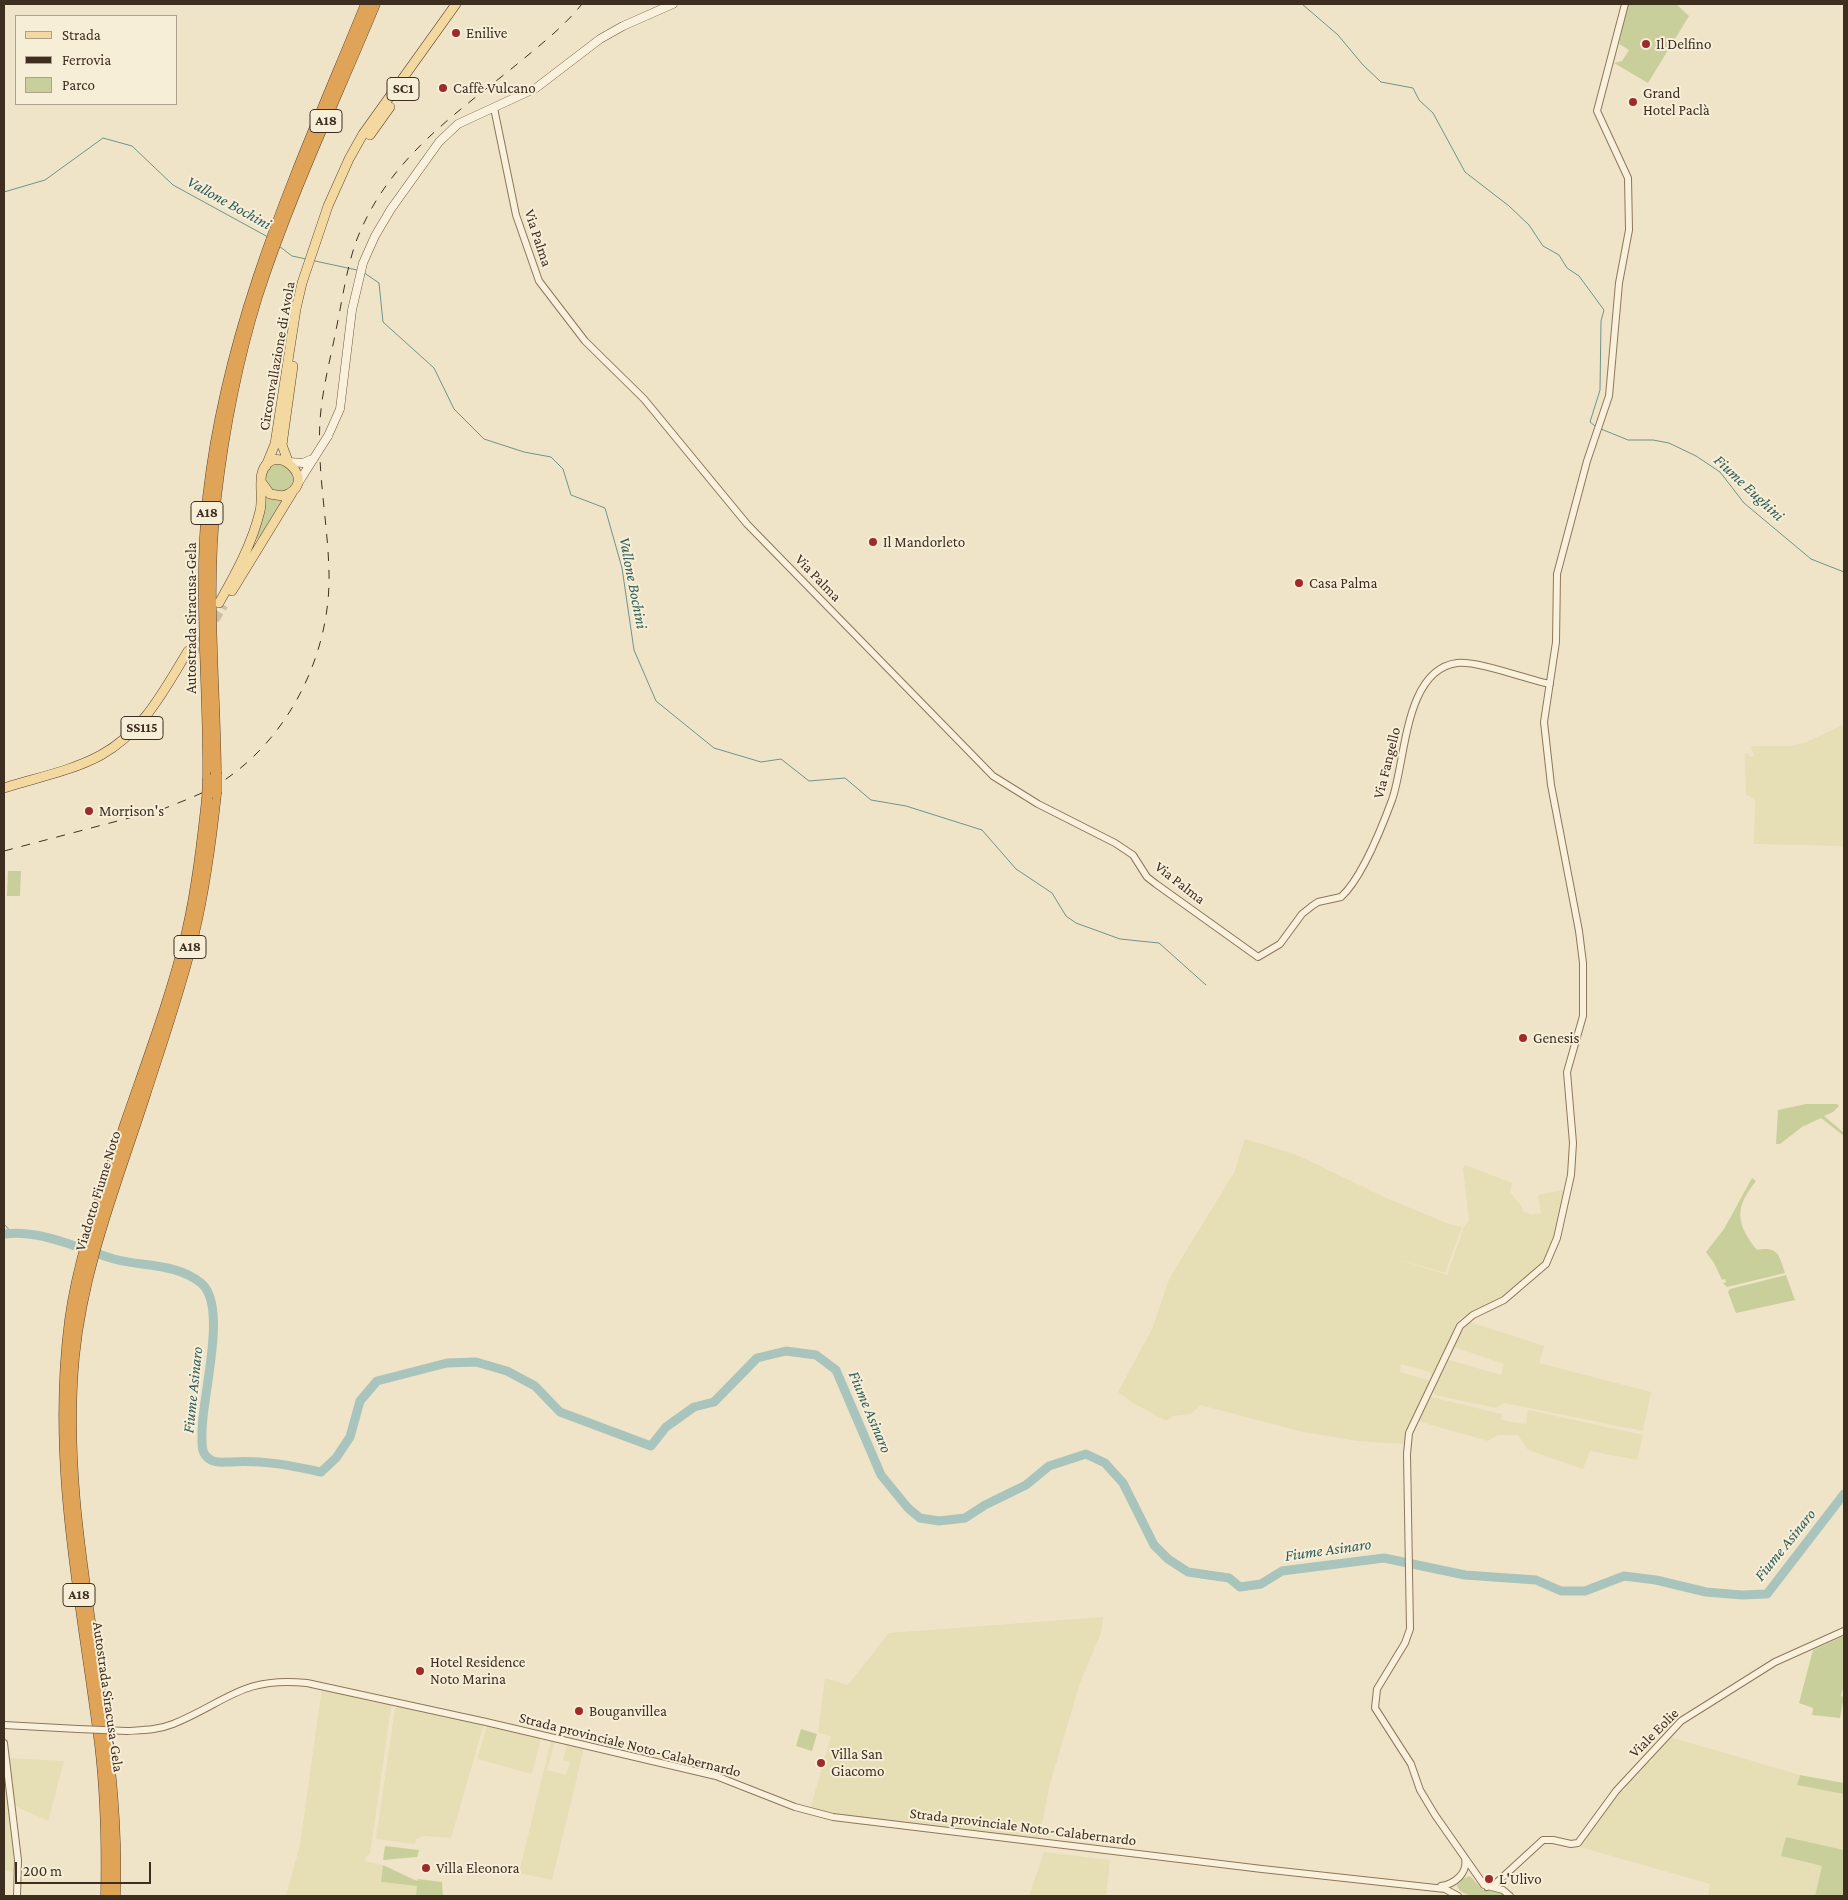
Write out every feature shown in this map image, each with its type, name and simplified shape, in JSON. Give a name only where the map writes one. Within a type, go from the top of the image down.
[{"type":"highway","name":"A18","points":[[268,256],[366,4]]},
{"type":"highway","name":"A18","points":[[275,237],[374,4]]},
{"type":"highway","name":"Autostrada Siracusa-Gela","points":[[211,796],[216,772],[212,609],[216,499],[230,402],[268,256]]},
{"type":"highway","name":"Autostrada Siracusa-Gela","points":[[211,796],[208,779],[204,600],[208,498],[227,383],[236,346],[268,256]]},
{"type":"highway","name":"Viadotto Fiume Noto","points":[[78,1295],[99,1234],[187,932],[198,879],[211,796]]},
{"type":"highway","name":"Autostrada Siracusa-Gela","points":[[78,1295],[64,1400],[65,1466],[68,1520],[102,1765],[106,1842],[106,1896]]},
{"type":"highway","name":"Autostrada Siracusa-Gela","points":[[78,1295],[74,1360],[72,1458],[76,1513],[108,1746],[114,1825],[114,1896]]},
{"type":"main road","name":"SC1","points":[[308,267],[328,206],[344,174],[349,159],[363,134],[456,4]]},
{"type":"main road","name":"SC1","points":[[344,174],[462,4]]},
{"type":"main road","points":[[314,458],[303,463],[274,461],[266,466],[262,474],[261,508],[253,538],[222,604],[328,436],[340,409],[352,310],[359,276],[375,236],[391,209],[439,142],[458,124],[536,88],[607,35],[673,4]]},
{"type":"main road","name":"Circonvallazione di Avola","points":[[288,462],[282,445],[308,267]]},
{"type":"main road","name":"Circonvallazione di Avola","points":[[266,466],[275,444],[296,309],[308,267]]},
{"type":"main road","points":[[262,483],[266,491],[274,496],[288,495],[296,487],[297,472],[288,462]]},
{"type":"main road","name":"SS115","points":[[4,788],[101,755],[133,732],[151,710],[190,653]]},
{"type":"street","points":[[1510,1896],[1503,1890],[1487,1887],[1477,1876],[1420,1790],[1411,1764],[1377,1714],[1374,1704],[1377,1690],[1408,1637],[1410,1544],[1407,1454],[1409,1433],[1460,1326],[1473,1316],[1504,1300],[1520,1288],[1549,1259],[1557,1238],[1571,1175],[1573,1143],[1567,1072],[1583,1016],[1583,963],[1544,736],[1556,642],[1556,574],[1571,514],[1609,396],[1618,283],[1629,230],[1630,188],[1622,160],[1597,111],[1626,4]]},
{"type":"street","name":"Via Palma","points":[[494,108],[516,215],[539,281],[585,341],[644,399],[747,524],[989,772],[1038,804],[1115,843],[1133,855],[1147,877],[1258,957]]},
{"type":"street","name":"Via Fangello","points":[[1258,957],[1280,944],[1308,909],[1318,902],[1341,897],[1356,878],[1392,800],[1412,715],[1421,689],[1432,674],[1445,667],[1465,663],[1550,684]]},
{"type":"street","name":"Viale Eolie","points":[[1508,1871],[1543,1840],[1571,1844],[1581,1841],[1616,1791],[1681,1721],[1775,1662],[1844,1631]]},
{"type":"street","name":"Strada provinciale Noto-Calabernardo","points":[[4,1725],[127,1731],[146,1730],[173,1724],[236,1691],[254,1685],[286,1681],[371,1696],[716,1776],[795,1807],[833,1817],[1432,1888]]},
{"type":"street","points":[[4,1743],[18,1860],[17,1896]]},
{"type":"street","points":[[1432,1888],[1455,1882],[1462,1874],[1466,1862],[1464,1856]]},
{"type":"street","points":[[1487,1887],[1495,1884],[1508,1871]]},
{"type":"street","points":[[1503,1890],[1503,1879],[1508,1871]]},
{"type":"street","points":[[1462,1874],[1468,1873],[1477,1876]]},
{"type":"street","points":[[1455,1882],[1457,1895]]},
{"type":"street","points":[[1432,1888],[1449,1890],[1457,1895]]},
{"type":"shaded area","points":[[1844,724],[1844,846],[1754,844],[1755,801],[1746,795],[1745,754],[1748,753],[1750,757],[1754,756],[1751,748],[1753,746],[1791,746],[1807,742]]},
{"type":"shaded area","points":[[1245,1139],[1297,1155],[1384,1197],[1449,1224],[1462,1227],[1445,1273],[1387,1256],[1447,1275],[1464,1227],[1469,1220],[1463,1168],[1465,1165],[1512,1183],[1510,1192],[1522,1207],[1523,1212],[1530,1215],[1541,1213],[1538,1195],[1562,1190],[1565,1194],[1553,1243],[1542,1263],[1506,1295],[1460,1319],[1456,1323],[1435,1376],[1431,1376],[1430,1372],[1401,1364],[1400,1372],[1432,1381],[1406,1433],[1404,1444],[1358,1441],[1303,1432],[1200,1405],[1191,1414],[1173,1416],[1166,1421],[1133,1403],[1118,1392],[1152,1329],[1170,1277],[1234,1173]]},
{"type":"shaded area","points":[[1470,1322],[1544,1346],[1539,1363],[1651,1392],[1643,1431],[1504,1403],[1496,1408],[1435,1395],[1433,1392],[1449,1360],[1501,1375],[1504,1364],[1454,1347],[1457,1338],[1461,1336],[1460,1334]]},
{"type":"shaded area","points":[[1431,1397],[1502,1414],[1501,1420],[1526,1424],[1528,1410],[1643,1435],[1637,1460],[1590,1451],[1583,1469],[1528,1450],[1518,1435],[1498,1435],[1488,1441],[1421,1422],[1419,1420]]},
{"type":"shaded area","points":[[1103,1617],[1101,1633],[1080,1683],[1050,1784],[1039,1839],[834,1815],[817,1812],[813,1807],[810,1809],[831,1737],[818,1732],[825,1678],[848,1685],[889,1633]]},
{"type":"shaded area","points":[[322,1688],[390,1703],[391,1707],[370,1854],[366,1856],[365,1861],[383,1865],[381,1882],[417,1886],[416,1896],[286,1896],[300,1845]]},
{"type":"shaded area","points":[[399,1706],[484,1724],[451,1838],[424,1836],[416,1839],[415,1844],[376,1839],[395,1708]]},
{"type":"shaded area","points":[[487,1726],[541,1738],[532,1774],[477,1759]]},
{"type":"shaded area","points":[[1670,1737],[1800,1775],[1798,1785],[1844,1794],[1844,1850],[1786,1837],[1782,1856],[1822,1866],[1815,1896],[1708,1896],[1710,1884],[1580,1847],[1621,1790],[1625,1791],[1626,1784],[1647,1761],[1652,1762],[1652,1755]]},
{"type":"shaded area","points":[[551,1741],[555,1741],[547,1770],[566,1775],[570,1762],[563,1760],[567,1744],[584,1748],[552,1880],[519,1873]]},
{"type":"shaded area","points":[[9,1758],[64,1761],[48,1821],[15,1806],[12,1785],[15,1783],[12,1780]]},
{"type":"shaded area","points":[[4,1774],[15,1855],[16,1873],[4,1870]]},
{"type":"shaded area","points":[[1044,1852],[1110,1860],[1106,1896],[1029,1896]]},
{"type":"green space","name":"Il Delfino","points":[[1628,4],[1676,4],[1689,16],[1648,83],[1614,63],[1622,61],[1629,50],[1619,44]]},
{"type":"green space","points":[[279,463],[289,468],[294,478],[289,488],[279,493],[269,488],[264,478],[269,468]]},
{"type":"green space","points":[[265,494],[284,499],[258,540],[257,538]]},
{"type":"green space","points":[[8,871],[21,871],[20,896],[7,896]]},
{"type":"green space","points":[[1806,1104],[1837,1104],[1839,1106],[1833,1112],[1824,1116],[1844,1133],[1844,1136],[1821,1118],[1802,1127],[1780,1144],[1776,1144],[1778,1110]]},
{"type":"green space","points":[[1752,1178],[1756,1181],[1741,1208],[1742,1224],[1750,1241],[1757,1250],[1769,1249],[1777,1253],[1785,1273],[1727,1287],[1723,1283],[1726,1282],[1725,1279],[1722,1280],[1706,1252],[1724,1229]]},
{"type":"green space","points":[[1786,1275],[1795,1300],[1736,1313],[1728,1292],[1730,1289]]},
{"type":"green space","points":[[1844,1636],[1844,1684],[1841,1696],[1844,1697],[1840,1718],[1812,1715],[1813,1708],[1799,1703],[1813,1650]]},
{"type":"green space","points":[[801,1729],[817,1734],[812,1751],[796,1746]]},
{"type":"green space","points":[[1800,1775],[1844,1783],[1844,1794],[1797,1785]]},
{"type":"green space","points":[[1786,1837],[1844,1850],[1844,1896],[1815,1896],[1822,1866],[1781,1856]]},
{"type":"green space","points":[[385,1846],[419,1850],[417,1857],[383,1860]]},
{"type":"green space","points":[[383,1865],[417,1881],[418,1879],[442,1882],[443,1896],[416,1896],[417,1886],[381,1882]]},
{"type":"green space","points":[[1470,1876],[1483,1890],[1501,1892],[1506,1896],[1477,1896],[1459,1890],[1457,1885],[1462,1879]]},
{"type":"waterway","points":[[1302,4],[1338,35],[1363,65],[1381,82],[1413,88],[1419,100],[1433,113],[1465,172],[1509,206],[1529,225],[1543,246],[1559,255],[1567,268],[1579,276],[1604,310],[1601,321],[1600,390],[1590,422],[1595,426]]},
{"type":"waterway","name":"Vallone Bochini","points":[[4,192],[45,180],[103,138],[132,146],[173,185],[268,237]]},
{"type":"waterway","name":"Vallone Bochini","points":[[279,246],[292,256],[306,259]]},
{"type":"waterway","name":"Vallone Bochini","points":[[315,261],[357,270]]},
{"type":"waterway","name":"Vallone Bochini","points":[[363,272],[379,283],[383,322],[434,368],[454,409],[484,439],[524,452],[551,457],[563,469],[571,495],[605,508],[622,568],[634,650],[656,701],[714,748],[761,762],[781,759],[809,781],[845,778],[871,800],[906,806],[982,830],[1016,869],[1052,893],[1066,916],[1076,923],[1120,939],[1159,943],[1206,985]]},
{"type":"waterway","name":"Fiume Eughini","points":[[1601,429],[1628,440],[1653,440],[1669,443],[1696,456],[1720,472],[1744,503],[1811,559],[1844,572]]},
{"type":"waterway","points":[[4,1224],[12,1233]]},
{"type":"waterway","name":"Fiume Asinaro","points":[[4,1234],[18,1233],[46,1237],[125,1262],[159,1266],[181,1272],[201,1283],[209,1295],[213,1311],[212,1354],[203,1418],[202,1446],[206,1456],[218,1462],[265,1462],[321,1472],[336,1458],[350,1437],[360,1401],[377,1381],[447,1363],[476,1362],[507,1371],[535,1386],[560,1412],[651,1446],[666,1427],[694,1407],[714,1402],[757,1358],[786,1351],[816,1355],[836,1370],[881,1475],[908,1508],[920,1518],[939,1521],[965,1518],[985,1505],[1026,1485],[1049,1466],[1086,1454],[1105,1463],[1123,1483],[1154,1545],[1168,1559],[1188,1572],[1229,1578],[1240,1587],[1261,1584],[1282,1571],[1384,1558],[1465,1575],[1536,1580],[1561,1591],[1585,1591],[1624,1576],[1656,1580],[1706,1592],[1742,1595],[1767,1594],[1844,1494]]},
{"type":"tunnel","points":[[193,654],[224,605]]},
{"type":"railway","points":[[4,851],[163,809],[197,795],[235,772],[259,751],[280,726],[298,698],[312,668],[322,637],[329,573],[319,440],[321,409],[346,281],[357,239],[385,187],[422,144],[464,106],[548,39],[582,4]]},
{"type":"place","name":"Enilive","points":[[456,33]]},
{"type":"place","name":"Il Delfino","points":[[1646,44]]},
{"type":"place","name":"Caffè Vulcano","points":[[443,88]]},
{"type":"place","name":"Grand Hotel Paclà","points":[[1633,102]]},
{"type":"place","name":"Il Mandorleto","points":[[873,542]]},
{"type":"place","name":"Casa Palma","points":[[1299,583]]},
{"type":"place","name":"Morrison's","points":[[89,811]]},
{"type":"place","name":"Genesis","points":[[1523,1038]]},
{"type":"place","name":"Hotel Residence Noto Marina","points":[[420,1671]]},
{"type":"place","name":"Bouganvillea","points":[[579,1711]]},
{"type":"place","name":"Villa San Giacomo","points":[[821,1763]]},
{"type":"place","name":"Villa Eleonora","points":[[426,1868]]},
{"type":"place","name":"L'Ulivo","points":[[1489,1879]]}]
